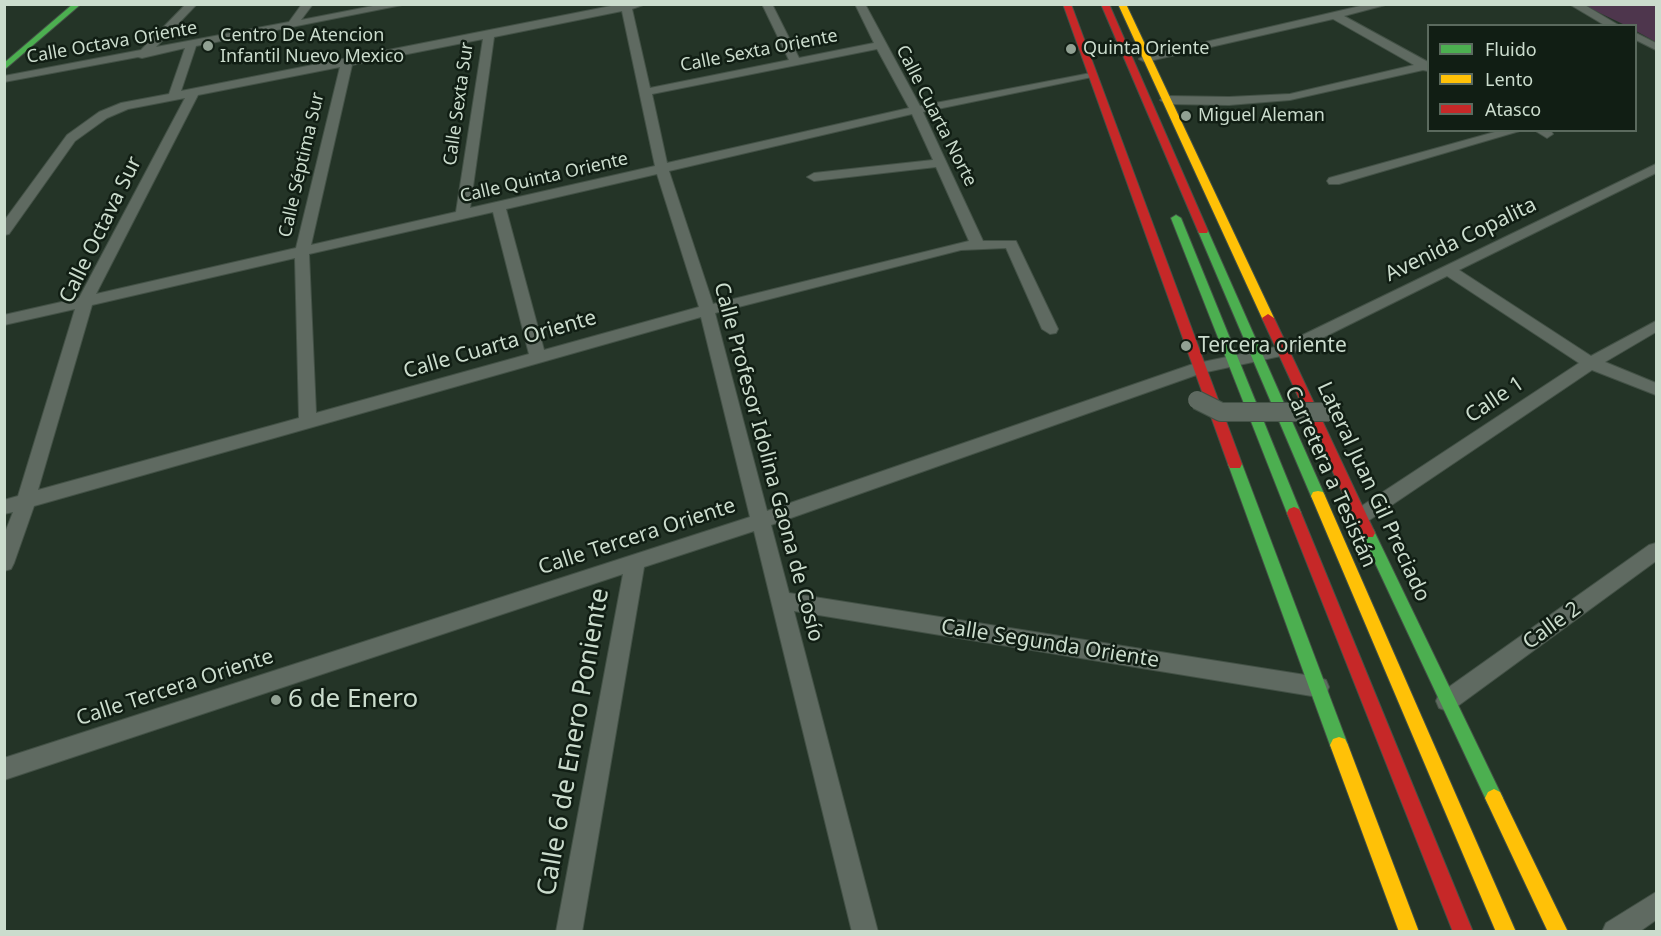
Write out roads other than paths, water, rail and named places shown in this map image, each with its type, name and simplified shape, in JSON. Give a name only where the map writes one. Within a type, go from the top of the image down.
[{"type":"main road","points":[[4,69],[78,4]]},
{"type":"main road","points":[[1067,4],[1199,368],[1409,932]]},
{"type":"main road","name":"Carretera a Tesistán","points":[[1105,4],[1255,356],[1506,932]]},
{"type":"main road","name":"Lateral Juan Gil Preciado","points":[[1122,4],[1145,59],[1558,932]]},
{"type":"main road","name":"Carretera a Tesistán","points":[[1170,201],[1463,932]]},
{"type":"street","points":[[142,55],[192,4]]},
{"type":"street","points":[[291,26],[308,4]]},
{"type":"street","name":"Calle Octava Oriente","points":[[4,69],[360,4]]},
{"type":"street","name":"Calle Octava Oriente","points":[[4,79],[142,55],[402,4]]},
{"type":"street","points":[[767,4],[795,61]]},
{"type":"street","name":"Calle Cuarta Norte","points":[[861,4],[880,45],[916,110],[978,245]]},
{"type":"street","points":[[1145,59],[1384,4]]},
{"type":"street","points":[[1559,4],[1596,24]]},
{"type":"street","points":[[1574,4],[1611,24]]},
{"type":"street","points":[[4,231],[71,138],[103,115],[125,106],[630,5]]},
{"type":"street","name":"Calle Profesor Idolina Gaona de Cosío","points":[[630,5],[662,169],[707,310],[865,932]]},
{"type":"street","points":[[1334,15],[1427,66]]},
{"type":"street","name":"Calle Sexta Sur","points":[[462,216],[489,34]]},
{"type":"street","points":[[1637,37],[1656,47]]},
{"type":"street","points":[[174,96],[191,45]]},
{"type":"street","name":"Calle Sexta Oriente","points":[[646,92],[880,45]]},
{"type":"street","points":[[1637,45],[1656,54]]},
{"type":"street","name":"Calle Séptima Sur","points":[[308,422],[302,252],[347,62]]},
{"type":"street","points":[[1166,100],[1229,101],[1290,97],[1427,66]]},
{"type":"street","name":"Calle Quinta Oriente","points":[[4,320],[916,110],[1092,74]]},
{"type":"street","name":"Calle Octava Sur","points":[[4,563],[26,501],[85,301],[194,92]]},
{"type":"street","points":[[1334,181],[1511,132]]},
{"type":"street","points":[[814,177],[940,163]]},
{"type":"street","name":"Avenida Copalita","points":[[1284,350],[1656,168]]},
{"type":"street","points":[[499,207],[538,357]]},
{"type":"street","name":"Calle Cuarta Oriente","points":[[4,507],[707,310],[961,246],[1011,244],[1050,329]]},
{"type":"street","points":[[1447,269],[1591,363],[1656,389]]},
{"type":"street","name":"Calle 1","points":[[1361,516],[1591,363],[1656,326]]},
{"type":"street","name":"Calle Tercera Oriente","points":[[4,769],[761,521],[1199,368],[1284,350]]},
{"type":"street","points":[[1197,400],[1221,412],[1329,412]]},
{"type":"street","name":"Calle 2","points":[[1447,701],[1656,551]]},
{"type":"street","name":"Calle 6 de Enero Poniente","points":[[569,932],[635,562]]},
{"type":"street","name":"Calle Segunda Oriente","points":[[781,600],[1318,687]]},
{"type":"street","points":[[1615,932],[1656,905]]},
{"type":"place","name":"Centro De Atencion Infantil Nuevo Mexico","points":[[208,46]]},
{"type":"place","name":"Quinta Oriente","points":[[1071,49]]},
{"type":"place","name":"Miguel Aleman","points":[[1186,116]]},
{"type":"place","name":"Tercera oriente","points":[[1186,346]]},
{"type":"place","name":"6 de Enero","points":[[276,700]]}]
